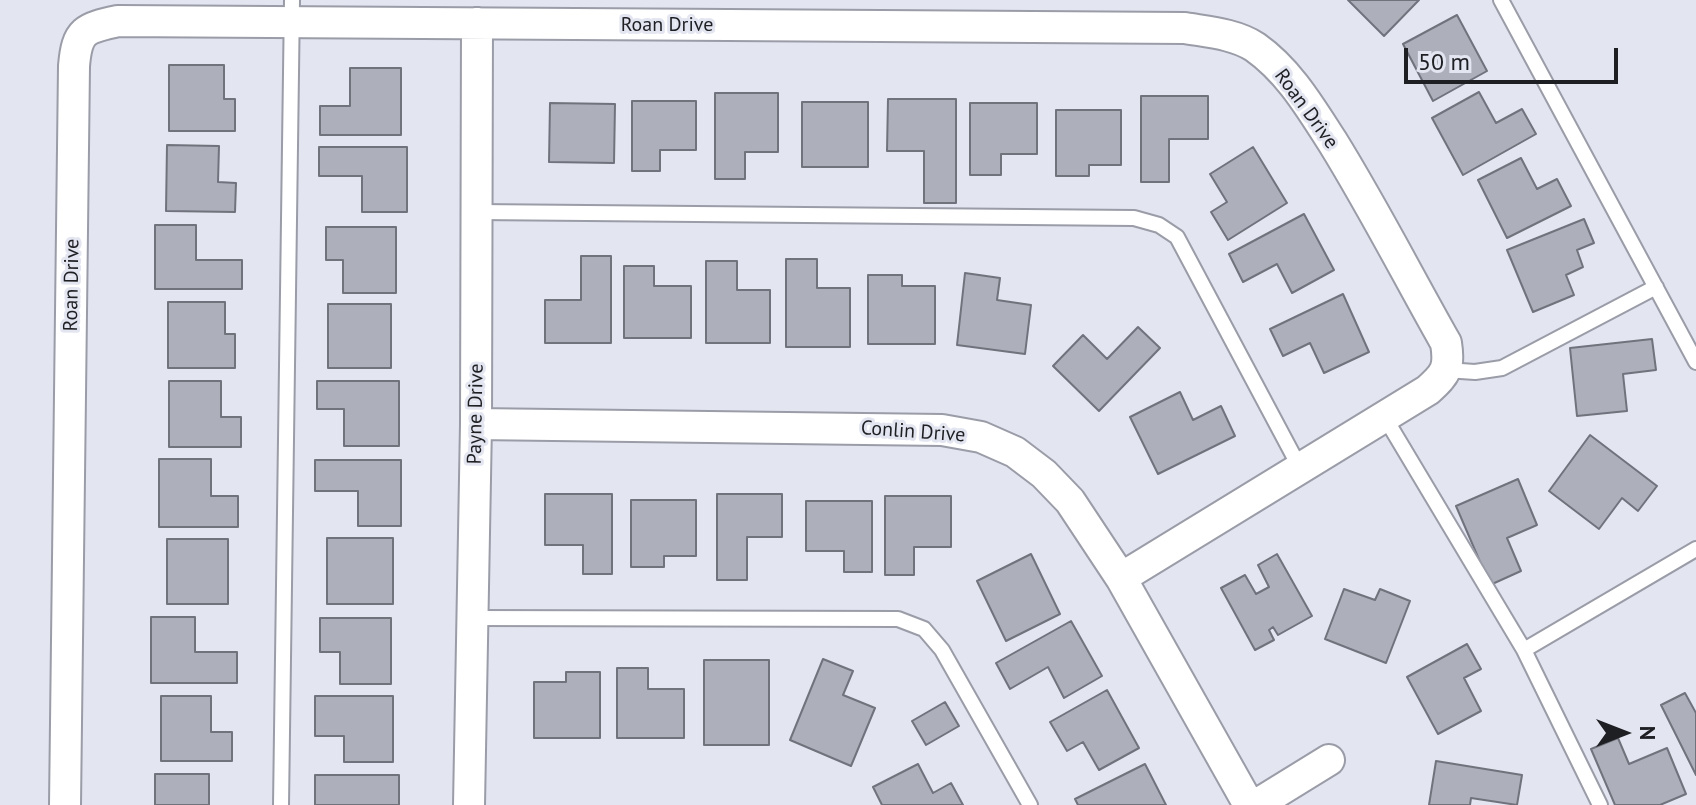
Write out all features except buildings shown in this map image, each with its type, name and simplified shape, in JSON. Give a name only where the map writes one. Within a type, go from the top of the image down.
[{"type":"street","name":"Roan Drive","points":[[65,805],[74,66],[76,43],[92,27],[118,21],[291,11],[477,23],[1185,28],[1220,33],[1253,46],[1282,70],[1304,99],[1358,184],[1446,343],[1449,361],[1446,370]]},
{"type":"street","name":"Payne Drive","points":[[469,805],[476,424],[477,23]]},
{"type":"street","points":[[1121,578],[1428,390],[1446,370]]},
{"type":"street","name":"Conlin Drive","points":[[476,424],[942,430],[981,437],[1015,452],[1044,474],[1070,501],[1121,578],[1249,805]]},
{"type":"street","points":[[1256,805],[1329,760]]},
{"type":"lane","points":[[1501,0],[1696,362]]},
{"type":"lane","points":[[281,805],[291,11]]},
{"type":"lane","points":[[477,212],[1134,218],[1159,225],[1177,237],[1300,468]]},
{"type":"lane","points":[[1446,370],[1475,372],[1502,368],[1656,287]]},
{"type":"lane","points":[[1384,416],[1524,650],[1600,805]]},
{"type":"lane","points":[[1524,650],[1696,549]]},
{"type":"lane","points":[[473,618],[898,619],[924,629],[942,650],[1030,805]]}]
